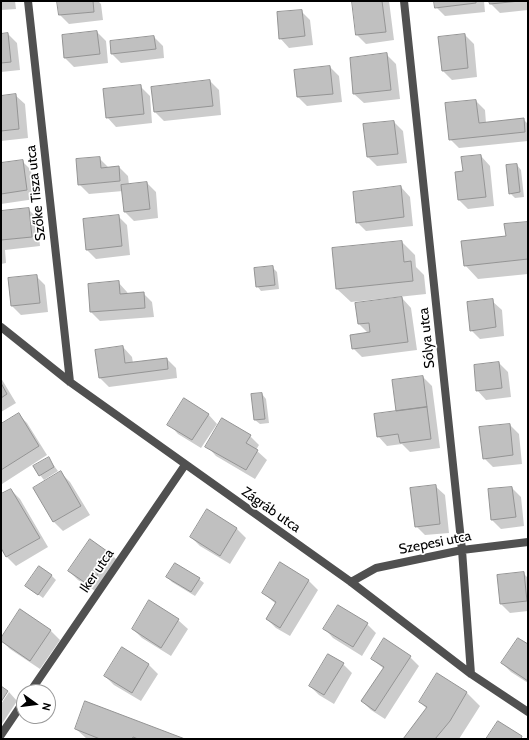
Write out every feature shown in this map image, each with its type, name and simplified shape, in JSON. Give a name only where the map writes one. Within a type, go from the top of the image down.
[{"type":"street","name":"Szőke Tisza utca","points":[[28,1],[70,382]]},
{"type":"street","name":"Sólya utca","points":[[404,1],[462,550],[471,674]]},
{"type":"street","name":"Zágráb utca","points":[[1,327],[70,382],[351,582],[471,674],[528,712]]},
{"type":"street","name":"Iker utca","points":[[35,684],[185,465]]},
{"type":"street","name":"Szepesi utca","points":[[351,582],[376,568],[462,550],[528,542]]},
{"type":"street","points":[[1,735],[16,713]]},
{"type":"building","points":[[57,1],[93,1],[94,12],[59,15]]},
{"type":"building","points":[[352,1],[382,1],[386,32],[356,35]]},
{"type":"building","points":[[434,1],[476,1],[476,3],[435,8]]},
{"type":"building","points":[[489,1],[520,1],[490,4]]},
{"type":"building","points":[[302,10],[305,36],[279,39],[277,12]]},
{"type":"building","points":[[97,31],[100,54],[64,58],[62,35]]},
{"type":"building","points":[[8,33],[11,62],[1,63],[1,34]]},
{"type":"building","points":[[465,34],[468,68],[442,71],[438,37]]},
{"type":"building","points":[[154,36],[156,49],[111,54],[110,41]]},
{"type":"building","points":[[387,53],[391,90],[353,94],[350,58]]},
{"type":"building","points":[[330,66],[333,94],[297,97],[294,70]]},
{"type":"building","points":[[210,80],[213,106],[154,112],[151,87]]},
{"type":"building","points":[[141,85],[144,114],[106,118],[103,89]]},
{"type":"building","points":[[16,94],[19,129],[1,131],[1,96]]},
{"type":"building","points":[[476,100],[479,123],[524,118],[525,132],[449,140],[445,103]]},
{"type":"building","points":[[394,121],[398,154],[367,157],[363,124]]},
{"type":"building","points":[[481,155],[486,197],[458,200],[455,172],[463,171],[461,157]]},
{"type":"building","points":[[100,157],[101,168],[119,166],[120,181],[78,185],[76,159]]},
{"type":"building","points":[[23,160],[27,190],[1,194],[1,163]]},
{"type":"building","points":[[517,164],[520,192],[509,194],[506,165]]},
{"type":"building","points":[[147,182],[150,209],[124,212],[121,185]]},
{"type":"building","points":[[401,186],[404,217],[356,223],[353,192]]},
{"type":"building","points":[[29,208],[32,237],[1,240],[1,211]]},
{"type":"building","points":[[119,215],[122,246],[86,250],[83,219]]},
{"type":"building","points":[[528,222],[528,259],[464,266],[461,241],[506,236],[504,224]]},
{"type":"building","points":[[402,241],[404,262],[411,261],[413,281],[336,289],[332,248]]},
{"type":"building","points":[[273,266],[275,285],[256,287],[254,268]]},
{"type":"building","points":[[37,275],[40,303],[11,306],[8,278]]},
{"type":"building","points":[[119,281],[120,294],[144,292],[145,308],[90,312],[88,284]]},
{"type":"building","points":[[402,297],[408,342],[352,349],[350,335],[370,332],[369,323],[358,324],[355,303]]},
{"type":"building","points":[[493,299],[496,327],[470,331],[467,302]]},
{"type":"building","points":[[123,346],[125,363],[167,358],[168,369],[99,378],[95,350]]},
{"type":"building","points":[[499,362],[502,388],[476,391],[474,365]]},
{"type":"building","points":[[423,376],[427,407],[396,411],[392,380]]},
{"type":"building","points":[[1,383],[7,394],[1,398]]},
{"type":"building","points":[[262,393],[265,419],[254,420],[251,394]]},
{"type":"building","points":[[184,398],[209,414],[192,440],[167,425]]},
{"type":"building","points":[[427,407],[431,439],[400,443],[398,434],[377,437],[374,414]]},
{"type":"building","points":[[19,413],[39,446],[1,470],[1,424]]},
{"type":"building","points":[[222,418],[251,435],[246,443],[258,450],[246,470],[205,447]]},
{"type":"building","points":[[510,424],[513,455],[483,459],[479,427]]},
{"type":"building","points":[[49,457],[54,467],[39,476],[33,466]]},
{"type":"building","points":[[61,471],[81,506],[53,522],[33,488]]},
{"type":"building","points":[[436,485],[440,524],[415,527],[410,488]]},
{"type":"building","points":[[512,487],[516,517],[491,520],[488,489]]},
{"type":"building","points":[[11,489],[40,538],[6,557],[1,548],[1,494]]},
{"type":"building","points":[[207,509],[237,528],[220,556],[190,537]]},
{"type":"building","points":[[90,539],[111,554],[90,586],[68,571]]},
{"type":"building","points":[[280,562],[309,580],[280,628],[266,619],[276,602],[262,593]]},
{"type":"building","points":[[175,563],[200,578],[191,592],[166,577]]},
{"type":"building","points":[[39,566],[52,575],[38,595],[25,586]]},
{"type":"building","points":[[524,572],[527,601],[500,604],[497,575]]},
{"type":"building","points":[[149,600],[179,619],[161,648],[132,629]]},
{"type":"building","points":[[338,605],[368,623],[353,647],[323,629]]},
{"type":"building","points":[[20,609],[51,630],[30,661],[1,641],[1,638]]},
{"type":"building","points":[[384,638],[411,656],[375,711],[361,701],[384,667],[371,659]]},
{"type":"building","points":[[518,638],[528,644],[528,681],[501,663]]},
{"type":"building","points":[[122,647],[149,664],[132,693],[104,676]]},
{"type":"building","points":[[328,654],[344,663],[324,695],[309,686]]},
{"type":"building","points":[[437,673],[467,692],[450,721],[435,739],[403,739],[427,707],[419,702]]},
{"type":"building","points":[[1,686],[8,691],[1,702]]},
{"type":"building","points":[[85,701],[185,739],[138,739],[133,737],[132,739],[100,739],[75,729]]},
{"type":"building","points":[[498,721],[522,736],[521,739],[486,739]]}]
